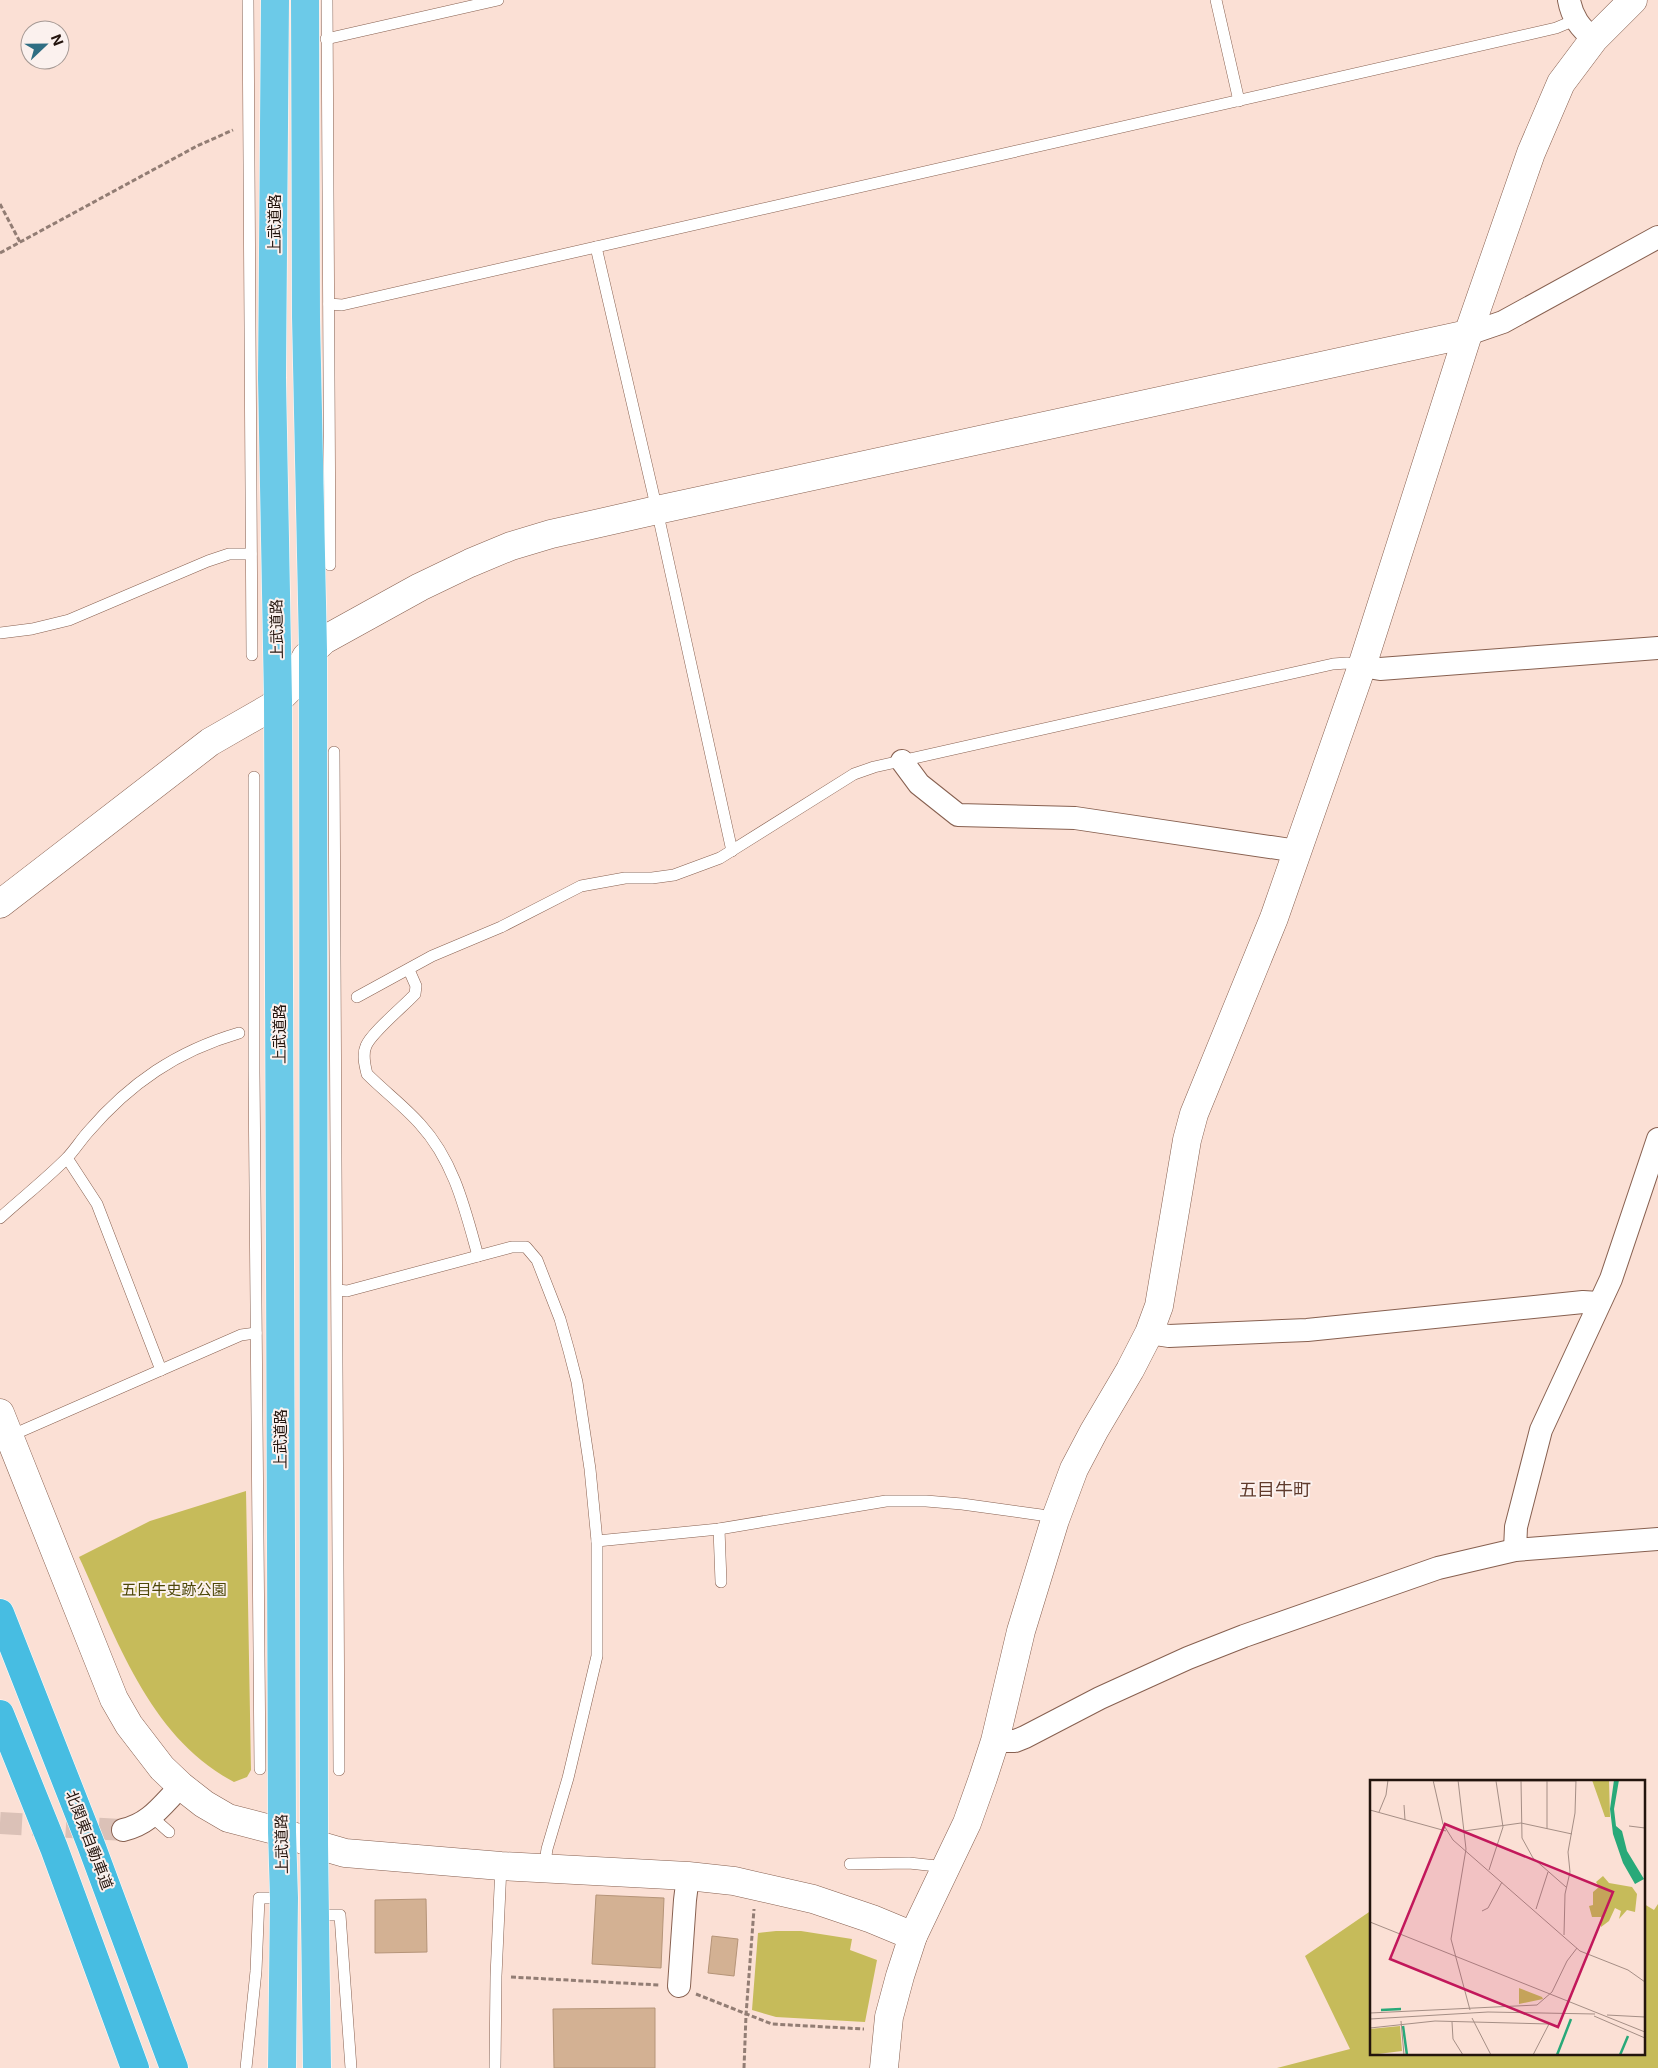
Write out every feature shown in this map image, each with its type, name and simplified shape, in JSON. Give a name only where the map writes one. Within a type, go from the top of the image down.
[{"type":"highway","name":"上武道路","points":[[275,0],[261,378],[278,700],[267,1071],[270,1617],[284,1898],[282,2068]]},
{"type":"highway","name":"上武道路","points":[[305,0],[306,317],[313,650],[324,941],[326,1531],[314,1844],[317,2068]]},
{"type":"highway","name":"北関東自動車道","points":[[0,1613],[90,1842],[174,2068]]},
{"type":"highway","points":[[0,1714],[57,1858],[135,2068]]},
{"type":"street","points":[[884,2068],[889,2017],[900,1976],[913,1936],[967,1823],[995,1741],[1021,1632],[1055,1520],[1074,1469],[1130,1370],[1149,1333],[1159,1306],[1187,1140],[1194,1114],[1274,918],[1298,851],[1362,666],[1468,334],[1531,153],[1561,83],[1580,20],[1633,0]]},
{"type":"street","points":[[0,904],[210,742],[262,714],[289,689],[304,662],[324,640],[420,587],[470,563],[512,546],[551,534],[657,510],[1468,334],[1503,322],[1658,237]]},
{"type":"street","points":[[1362,666],[1380,669],[1658,648]]},
{"type":"street","points":[[902,762],[919,784],[958,815],[1075,818],[1298,851]]},
{"type":"street","points":[[1514,1550],[1516,1527],[1541,1430],[1610,1278],[1658,1139]]},
{"type":"street","points":[[1149,1333],[1169,1336],[1307,1330],[1583,1302],[1599,1303]]},
{"type":"street","points":[[5,1424],[114,1699],[128,1725],[144,1747],[181,1786],[204,1804],[228,1818],[282,1832],[345,1853],[501,1866],[688,1876],[734,1881],[813,1899],[913,1936]]},
{"type":"street","points":[[995,1741],[1015,1741],[1188,1658],[1244,1636],[1438,1568],[1514,1550],[1658,1539]]},
{"type":"street","points":[[123,1830],[160,1825],[181,1786]]},
{"type":"street","points":[[678,1986],[688,1876]]},
{"type":"lane","points":[[248,0],[249,131],[261,378],[252,554],[252,655]]},
{"type":"lane","points":[[327,0],[330,565]]},
{"type":"lane","points":[[326,39],[498,0]]},
{"type":"lane","points":[[1216,0],[1239,101]]},
{"type":"lane","points":[[329,304],[342,305],[1239,101],[1556,28],[1580,20]]},
{"type":"lane","points":[[596,247],[657,510],[732,852]]},
{"type":"lane","points":[[0,633],[32,629],[69,620],[208,561],[230,554],[252,554]]},
{"type":"lane","points":[[357,997],[432,956],[501,927],[581,886],[607,880],[674,875],[732,852],[854,774],[1332,664],[1347,663],[1362,666]]},
{"type":"lane","points":[[334,752],[324,941],[338,1290],[326,1531],[339,1770]]},
{"type":"lane","points":[[254,777],[267,1071],[256,1333],[270,1617],[260,1769]]},
{"type":"lane","points":[[409,970],[416,986],[415,994],[375,1033],[365,1047],[364,1062],[367,1074],[422,1125],[445,1160],[463,1200],[478,1256]]},
{"type":"lane","points":[[0,1218],[67,1158],[88,1132],[115,1104],[153,1072],[171,1060],[204,1044],[240,1033]]},
{"type":"lane","points":[[67,1158],[96,1204],[162,1370]]},
{"type":"lane","points":[[338,1290],[347,1290],[520,1246],[526,1247],[537,1260],[560,1319],[577,1382],[590,1469],[597,1541],[597,1656],[568,1778],[547,1849],[544,1868]]},
{"type":"lane","points":[[5,1424],[162,1370],[241,1335],[256,1333]]},
{"type":"lane","points":[[597,1541],[719,1529],[886,1501],[926,1501],[962,1504],[1041,1515],[1055,1520]]},
{"type":"lane","points":[[719,1529],[722,1582]]},
{"type":"lane","points":[[850,1864],[909,1863],[946,1868]]},
{"type":"lane","points":[[495,2068],[496,1976],[501,1866]]},
{"type":"lane","points":[[246,2068],[255,1981],[259,1898],[284,1898]]},
{"type":"lane","points":[[316,1915],[340,1916],[351,2068]]},
{"type":"path","points":[[0,253],[220,135],[238,128],[249,131]]},
{"type":"path","points":[[0,204],[20,242]]},
{"type":"path","points":[[744,2068],[753,1914],[760,1887]]},
{"type":"green space","name":"五目牛史跡公園","points":[[246,1491],[251,1770],[247,1777],[234,1782],[204,1763],[179,1739],[158,1713],[122,1652],[79,1557],[150,1521]]},
{"type":"green space","points":[[1658,1904],[1658,2068],[1277,2068],[1350,2049],[1305,1956],[1370,1911],[1370,2056],[1646,2056],[1646,1905],[1654,1910]]},
{"type":"green space","points":[[801,1931],[852,1939],[850,1950],[877,1960],[865,2022],[776,2017],[752,2010],[758,1933]]},
{"type":"building","points":[[596,1895],[664,1898],[661,1968],[592,1964]]},
{"type":"building","points":[[426,1899],[427,1952],[375,1953],[375,1900]]},
{"type":"building","points":[[712,1936],[738,1939],[734,1976],[708,1973]]},
{"type":"building","points":[[655,2008],[655,2068],[554,2068],[553,2009]]},
{"type":"tunnel","points":[[0,1823],[123,1830]]},
{"type":"district","name":"五目牛町","points":[[1275,1490]]}]
